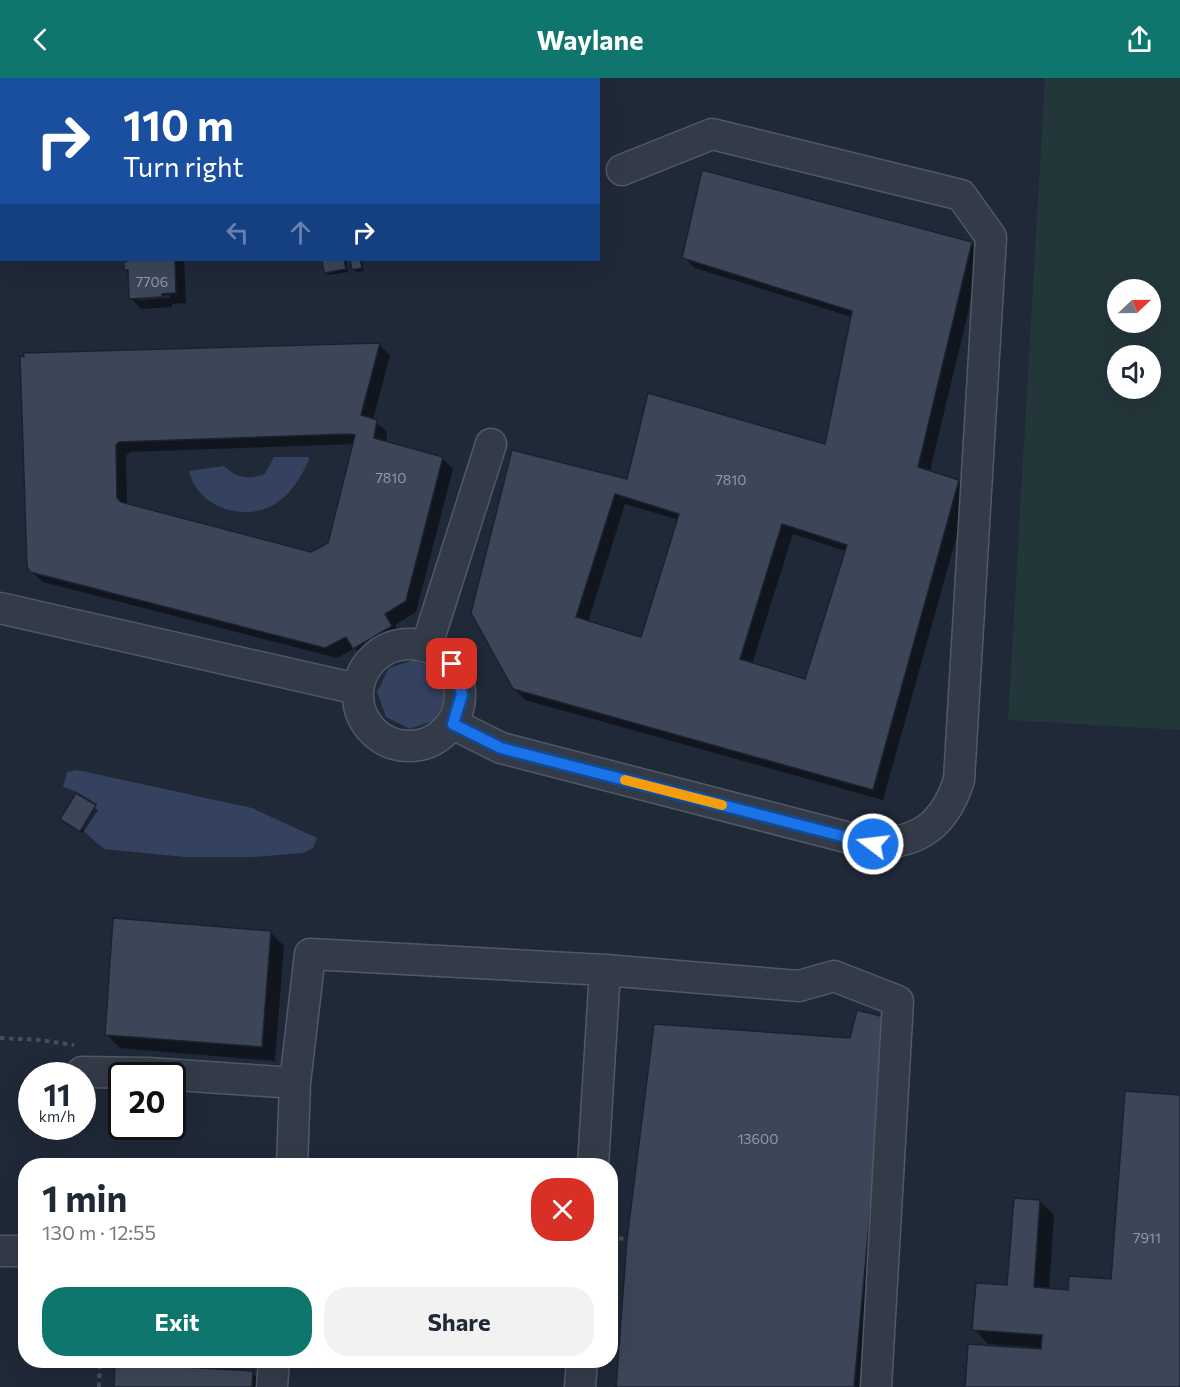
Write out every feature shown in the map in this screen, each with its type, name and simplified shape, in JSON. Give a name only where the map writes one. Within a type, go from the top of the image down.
[{"type":"lane","points":[[453,724],[501,748],[873,844],[901,841],[931,828],[953,798],[959,780],[991,237],[961,195],[712,134],[622,170]]},
{"type":"lane","points":[[427,645],[491,444]]},
{"type":"lane","points":[[0,608],[357,689]]},
{"type":"lane","points":[[396,644],[427,645],[452,664],[462,694],[453,724],[432,742],[405,747],[379,738],[362,717],[357,689],[369,661],[396,644]]},
{"type":"lane","points":[[292,1158],[296,1083],[310,954],[605,970],[799,986],[834,976],[898,1001],[876,1387]]},
{"type":"lane","points":[[593,1158],[605,970]]},
{"type":"lane","points":[[96,1072],[148,1073],[296,1083]]},
{"type":"lane","points":[[0,1251],[18,1251]]},
{"type":"lane","points":[[264,1368],[272,1387]]},
{"type":"lane","points":[[580,1387],[581,1368]]},
{"type":"path","points":[[618,1238],[627,1239]]},
{"type":"path","points":[[99,1387],[100,1368]]},
{"type":"green space","points":[[1045,78],[1180,78],[1180,730],[1008,720]]},
{"type":"water","points":[[274,457],[309,457],[309,460],[298,481],[283,498],[256,511],[228,510],[215,504],[203,496],[194,485],[189,471],[224,466],[238,476],[253,477],[265,474]]},
{"type":"water","points":[[414,660],[437,671],[446,696],[435,720],[410,729],[386,717],[377,692],[389,668]]},
{"type":"water","points":[[77,770],[252,808],[317,838],[313,848],[303,853],[253,857],[185,857],[104,849],[82,830],[97,804],[63,787],[67,772]]},
{"type":"building","points":[[702,170],[972,242],[918,467],[959,480],[873,790],[513,689],[471,613],[512,450],[627,479],[648,393],[825,444],[852,311],[682,258]],"holes":[[[615,494],[679,514],[641,637],[576,617]],[[782,524],[847,545],[805,679],[740,659]]]},
{"type":"building","points":[[175,261],[176,293],[162,294],[162,297],[129,299],[128,270],[124,270],[124,262]]},
{"type":"building","points":[[322,261],[344,261],[346,269],[324,273]]},
{"type":"building","points":[[350,261],[360,261],[362,268],[352,270]]},
{"type":"building","points":[[380,343],[361,415],[377,420],[374,438],[443,457],[406,601],[385,614],[392,626],[353,649],[346,637],[325,648],[30,572],[27,567],[20,356],[24,357],[23,353]],"holes":[[[355,435],[328,543],[311,552],[121,502],[117,498],[116,445],[119,442]]]},
{"type":"building","points":[[76,793],[96,805],[80,832],[60,819]]},
{"type":"building","points":[[113,918],[271,931],[262,1047],[105,1035]]},
{"type":"building","points":[[857,1010],[888,1018],[854,1387],[616,1387],[627,1239],[654,1024],[850,1038]]},
{"type":"building","points":[[1125,1091],[1180,1095],[1180,1387],[965,1387],[968,1344],[1041,1349],[1042,1335],[972,1330],[976,1283],[1007,1285],[1014,1198],[1040,1200],[1034,1287],[1068,1290],[1069,1276],[1111,1279]]},
{"type":"building","points":[[115,1368],[201,1368],[253,1371],[252,1387],[114,1387]]},
{"type":"slow traffic","points":[[625,780],[722,805]]},
{"type":"route","points":[[452,664],[462,694],[453,724],[501,748],[873,844]]}]
